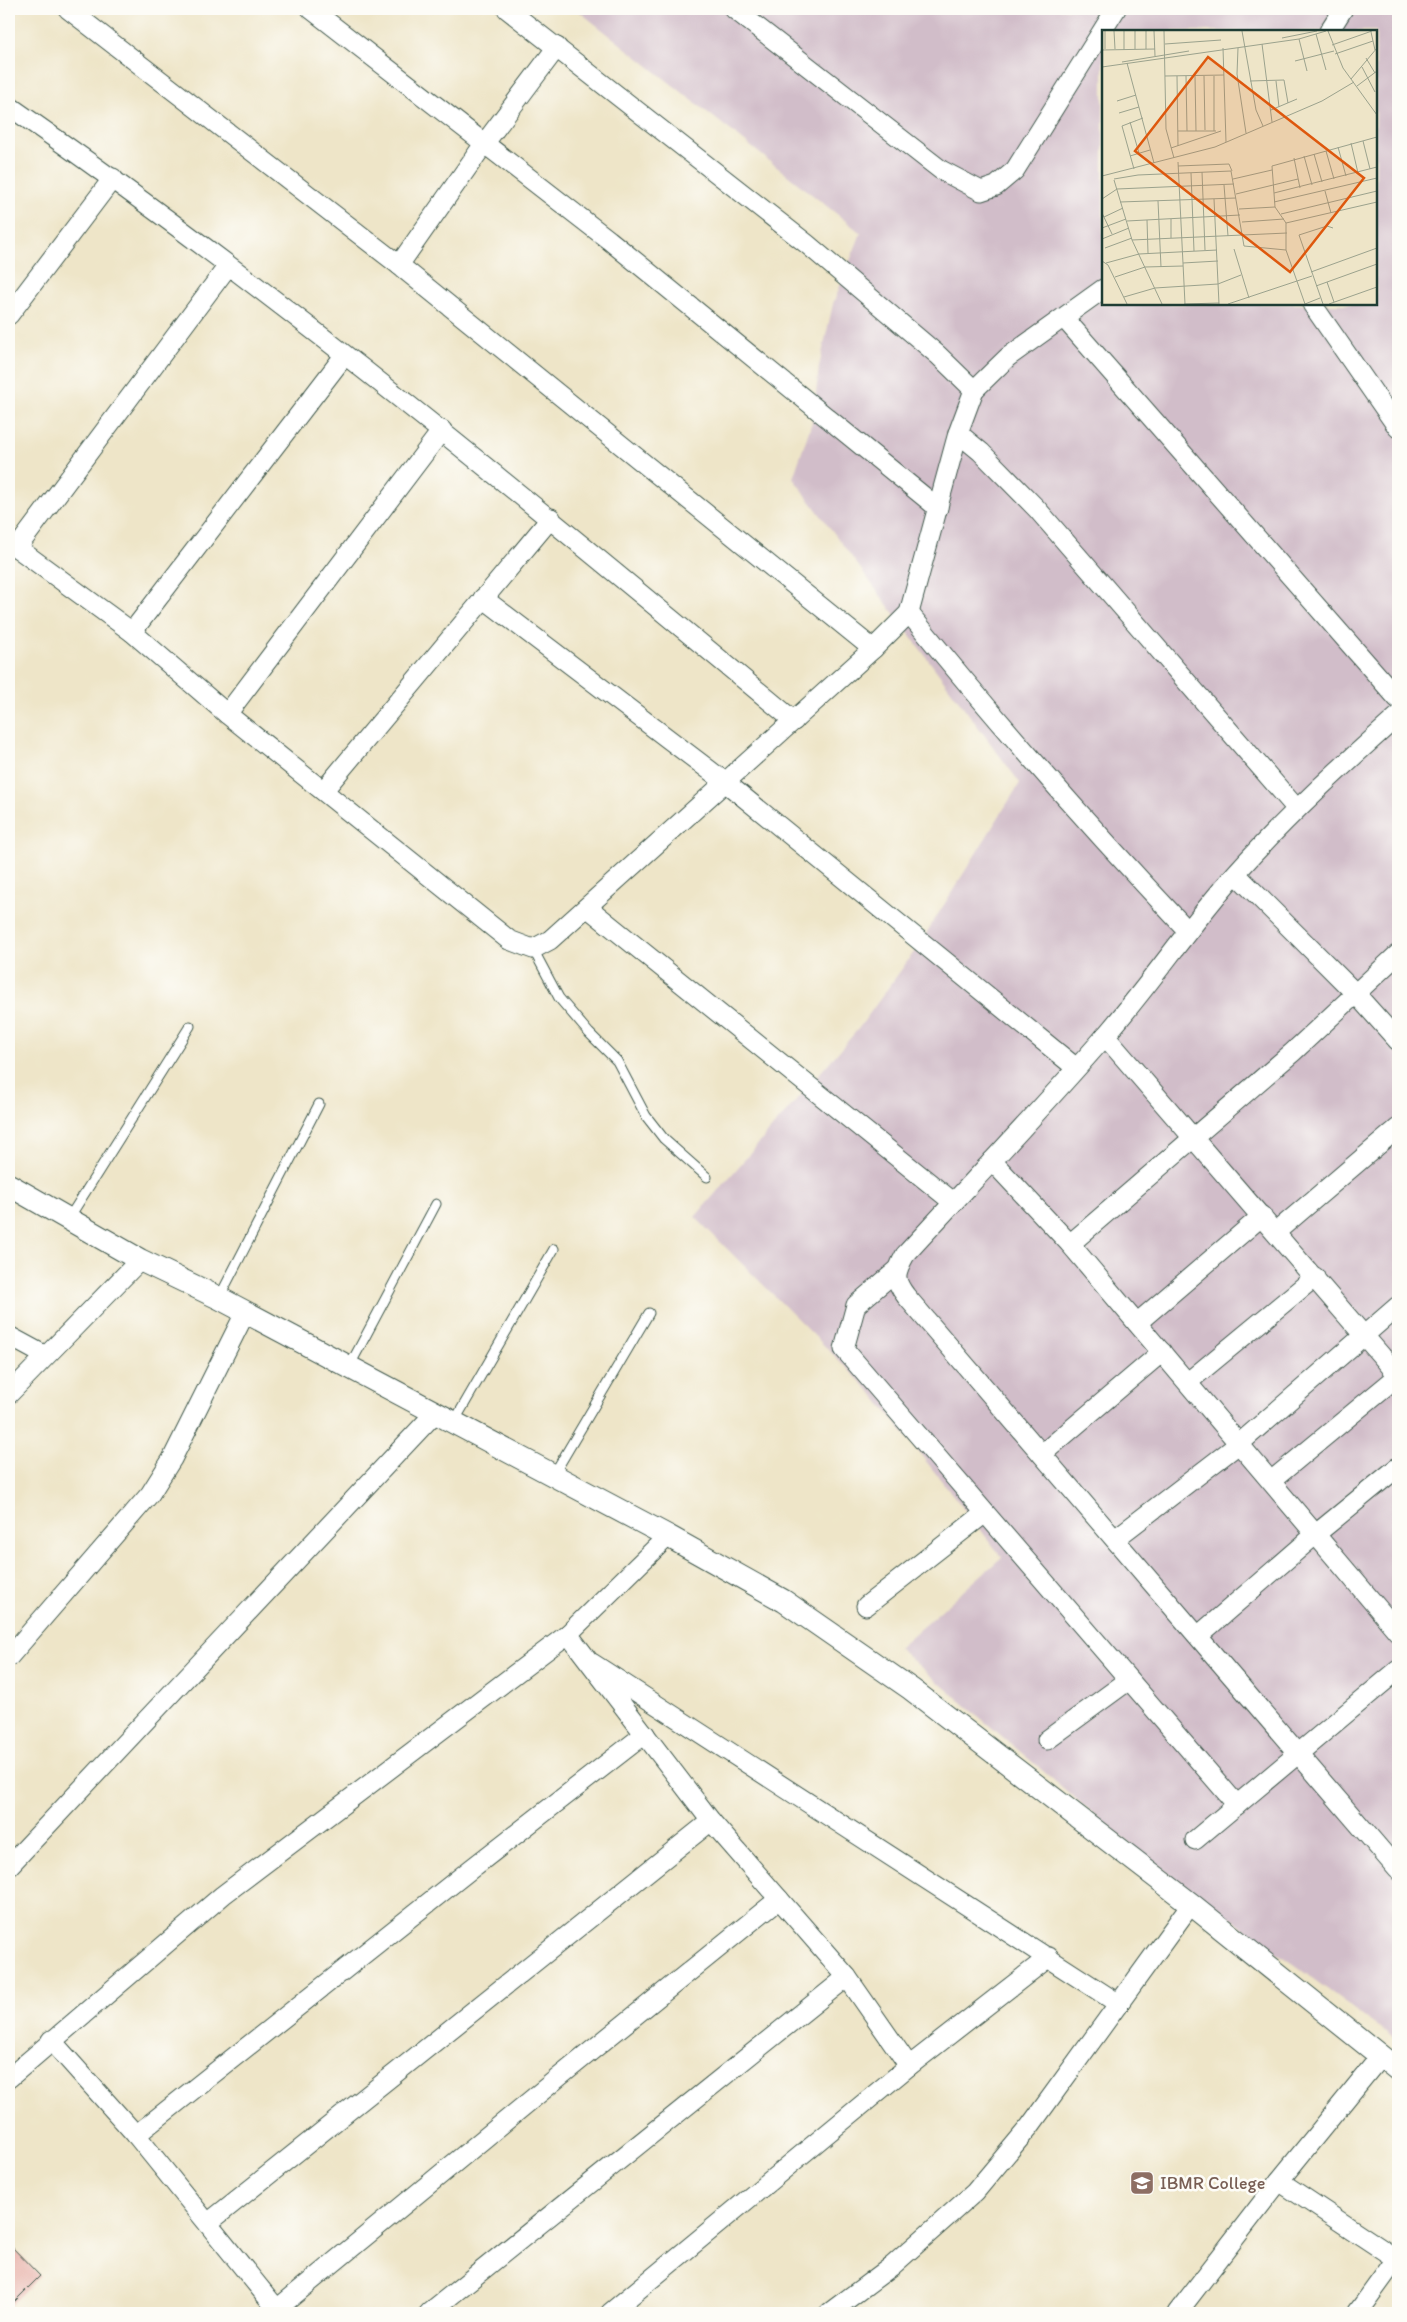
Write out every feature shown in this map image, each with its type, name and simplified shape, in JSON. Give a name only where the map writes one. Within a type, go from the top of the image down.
[{"type":"street","points":[[68,9],[399,265],[873,650]]},
{"type":"street","points":[[311,9],[609,240],[938,508]]},
{"type":"street","points":[[507,9],[807,244],[938,355],[974,390]]},
{"type":"street","points":[[734,9],[942,170],[981,191],[996,186],[1015,170],[1102,31]]},
{"type":"street","points":[[1103,30],[1116,9]]},
{"type":"street","points":[[1331,30],[1343,9]]},
{"type":"street","points":[[399,265],[484,144],[557,47]]},
{"type":"street","points":[[9,106],[113,178],[442,430],[794,720]]},
{"type":"street","points":[[9,315],[113,178]]},
{"type":"street","points":[[228,266],[13,545],[132,632],[227,714],[509,940],[533,949],[550,940],[587,907],[873,650],[909,613],[958,433],[974,390],[1008,357],[1102,290]]},
{"type":"street","points":[[1313,305],[1398,428]]},
{"type":"street","points":[[1064,318],[1398,698]]},
{"type":"street","points":[[132,632],[344,356]]},
{"type":"street","points":[[227,714],[442,430]]},
{"type":"street","points":[[958,433],[981,452],[1037,510],[1296,808]]},
{"type":"street","points":[[324,790],[482,598],[551,518]]},
{"type":"street","points":[[482,598],[725,782],[1075,1067]]},
{"type":"street","points":[[909,613],[956,671],[1089,825],[1188,931]]},
{"type":"street","points":[[1237,1805],[844,1349],[856,1305],[896,1271],[905,1255],[1105,1036],[1167,961],[1188,931],[1236,874],[1296,808],[1398,716]]},
{"type":"street","points":[[1236,874],[1355,993],[1398,1041]]},
{"type":"street","points":[[587,907],[953,1202]]},
{"type":"street","points":[[1070,1244],[1292,1052],[1398,954]]},
{"type":"street","points":[[1105,1036],[1194,1136],[1398,1376],[1271,1481]]},
{"type":"street","points":[[1276,1232],[1398,1128]]},
{"type":"street","points":[[992,1161],[1070,1244],[1398,1632]]},
{"type":"street","points":[[9,1185],[140,1260],[219,1298],[348,1368],[554,1475],[668,1536],[784,1602],[911,1689],[1191,1904],[1398,2070]]},
{"type":"street","points":[[1137,1323],[1262,1216]]},
{"type":"street","points":[[9,1394],[44,1356],[140,1260]]},
{"type":"street","points":[[896,1271],[898,1286],[906,1296],[1398,1870]]},
{"type":"street","points":[[1188,1382],[1315,1277]]},
{"type":"street","points":[[1115,1539],[1240,1443],[1398,1306]]},
{"type":"street","points":[[9,1657],[150,1494],[172,1459],[245,1313]]},
{"type":"street","points":[[9,1336],[44,1356]]},
{"type":"street","points":[[1042,1454],[1162,1352]]},
{"type":"street","points":[[9,1866],[445,1418]]},
{"type":"street","points":[[1198,1636],[1398,1466]]},
{"type":"street","points":[[866,1606],[985,1513]]},
{"type":"street","points":[[9,2078],[51,2040],[223,1895],[568,1634],[668,1536]]},
{"type":"street","points":[[568,1634],[711,1821],[847,1977],[909,2066]]},
{"type":"street","points":[[592,1663],[1119,2004]]},
{"type":"street","points":[[1195,1840],[1398,1670]]},
{"type":"street","points":[[1047,1740],[1129,1680]]},
{"type":"street","points":[[136,2135],[471,1869],[645,1734]]},
{"type":"street","points":[[208,2223],[711,1821]]},
{"type":"street","points":[[51,2040],[136,2135],[279,2311],[559,2077],[778,1900]]},
{"type":"street","points":[[829,2313],[892,2266],[975,2192],[1030,2126],[1191,1904]]},
{"type":"street","points":[[610,2313],[909,2066],[1048,1957]]},
{"type":"street","points":[[429,2313],[847,1977]]},
{"type":"street","points":[[1178,2313],[1279,2181],[1380,2057]]},
{"type":"street","points":[[1279,2181],[1397,2259],[1357,2313]]},
{"type":"lane","points":[[533,949],[560,998],[589,1033],[617,1061],[646,1116],[664,1139],[707,1177]]},
{"type":"lane","points":[[69,1219],[190,1026]]},
{"type":"lane","points":[[219,1298],[319,1104]]},
{"type":"lane","points":[[348,1368],[436,1204]]},
{"type":"lane","points":[[445,1418],[554,1249]]},
{"type":"lane","points":[[554,1475],[649,1313]]},
{"type":"shaded area","points":[[576,9],[1398,9],[1398,2041],[1135,1849],[898,1648],[1002,1557],[872,1393],[695,1217],[859,1028],[917,948],[1020,783],[793,478],[813,419],[819,367],[833,304],[861,233]]},
{"type":"building","points":[[9,2244],[40,2276],[9,2307]]},
{"type":"place","name":"IBMR College","points":[[1142,2183]]}]
